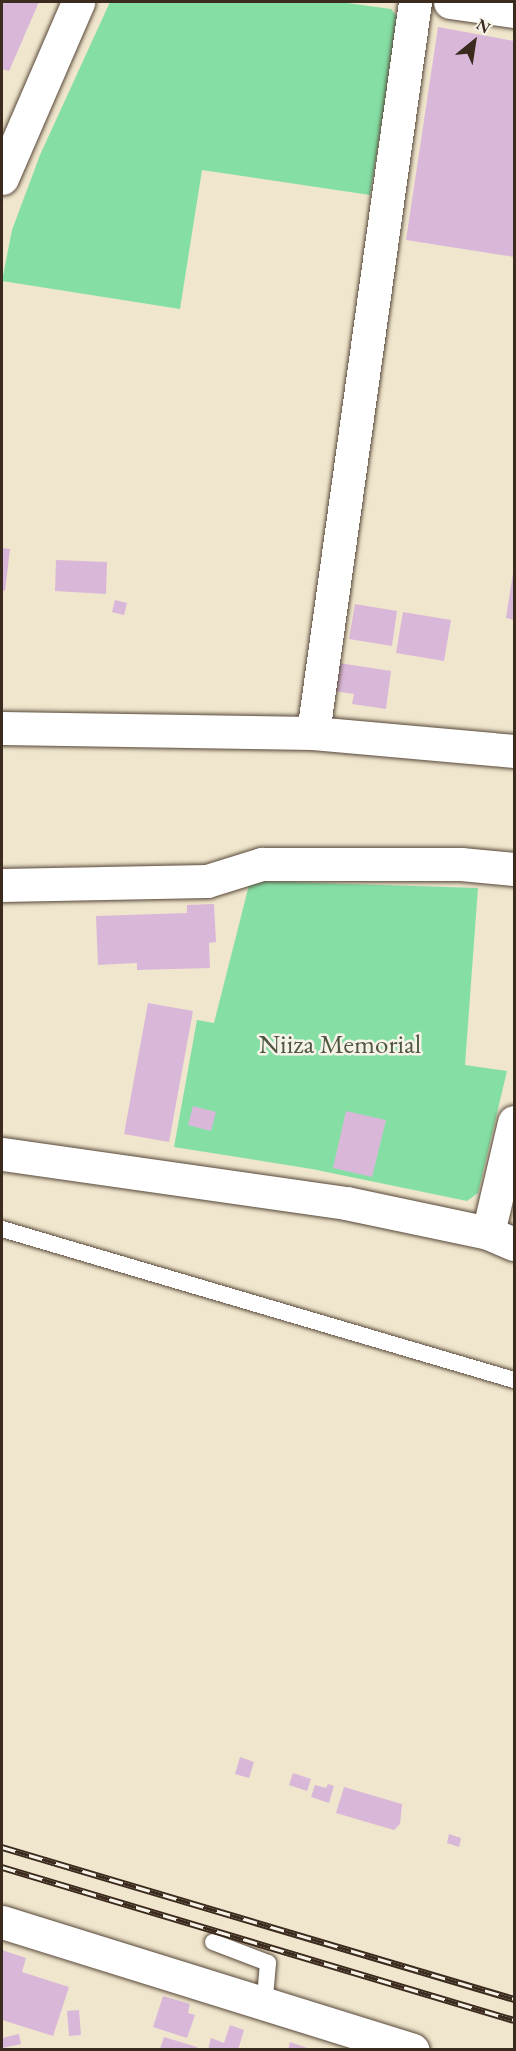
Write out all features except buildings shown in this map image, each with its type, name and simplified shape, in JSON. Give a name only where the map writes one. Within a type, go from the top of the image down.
[{"type":"street","points":[[2,178],[78,2]]},
{"type":"street","points":[[313,734],[415,2]]},
{"type":"street","points":[[450,2],[514,10]]},
{"type":"street","points":[[2,728],[313,734],[514,751]]},
{"type":"street","points":[[2,885],[207,881],[262,864],[461,864],[514,869]]},
{"type":"street","points":[[2,1154],[346,1203],[501,1238],[514,1122]]},
{"type":"street","points":[[2,1922],[265,2001],[413,2049]]},
{"type":"lane","points":[[2,1229],[514,1380]]},
{"type":"lane","points":[[213,1942],[268,1963],[265,2001]]},
{"type":"green space","points":[[110,2],[340,2],[391,9],[399,19],[370,195],[202,170],[180,309],[2,281],[12,230],[40,155]]},
{"type":"green space","name":"Niiza Memorial","points":[[250,881],[478,888],[465,1065],[507,1071],[478,1193],[467,1201],[312,1169],[174,1147],[197,1020],[214,1023]]},
{"type":"railway","points":[[2,1847],[514,1999]]},
{"type":"railway","points":[[2,1867],[514,2020]]}]
